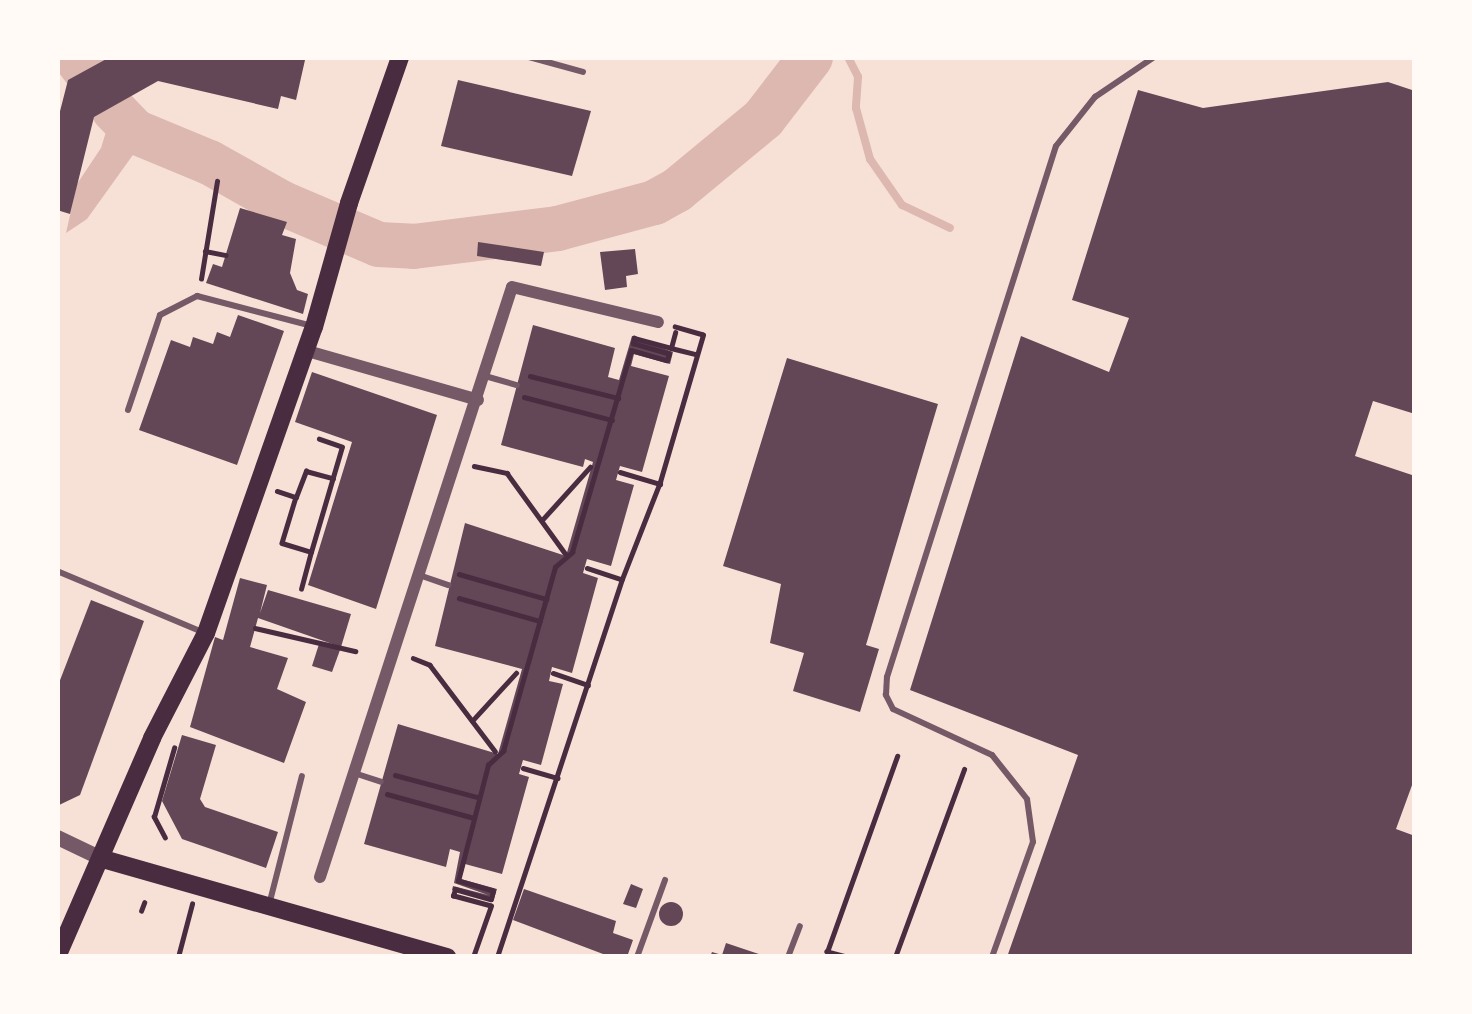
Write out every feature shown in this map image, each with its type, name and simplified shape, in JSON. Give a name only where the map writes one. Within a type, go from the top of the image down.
[{"type":"main road","points":[[57,957],[136,774],[206,633],[254,484],[314,327],[349,203],[400,57]]},
{"type":"main road","points":[[103,859],[447,957]]},
{"type":"street","points":[[320,877],[512,287],[658,322]]},
{"type":"street","points":[[304,350],[478,400]]},
{"type":"street","points":[[57,837],[103,859]]},
{"type":"lane","points":[[529,57],[584,72]]},
{"type":"lane","points":[[992,957],[1033,842],[1027,799],[992,755],[893,710],[886,695],[887,677],[1056,146],[1095,97],[1154,57]]},
{"type":"lane","points":[[128,410],[160,315],[197,296],[314,327]]},
{"type":"lane","points":[[485,376],[517,385]]},
{"type":"lane","points":[[57,571],[206,633]]},
{"type":"lane","points":[[419,575],[448,584]]},
{"type":"lane","points":[[351,771],[381,782]]},
{"type":"lane","points":[[268,909],[302,776]]},
{"type":"lane","points":[[637,957],[665,880]]},
{"type":"lane","points":[[788,957],[800,926]]},
{"type":"path","points":[[200,282],[218,181]]},
{"type":"path","points":[[205,251],[226,255]]},
{"type":"path","points":[[497,957],[622,579],[660,484],[703,335],[658,322]]},
{"type":"path","points":[[671,348],[676,327]]},
{"type":"path","points":[[473,957],[491,906],[452,896],[454,889],[490,898],[493,891],[458,880],[488,765],[503,751],[555,567],[570,556],[631,350],[667,360],[669,354],[632,344],[634,338],[697,355]]},
{"type":"path","points":[[526,375],[617,398]]},
{"type":"path","points":[[520,396],[612,419]]},
{"type":"path","points":[[301,589],[342,447],[319,440]]},
{"type":"path","points":[[458,463],[507,473],[565,553]]},
{"type":"path","points":[[543,519],[590,466]]},
{"type":"path","points":[[311,552],[282,543],[306,471],[333,478]]},
{"type":"path","points":[[620,472],[660,484]]},
{"type":"path","points":[[254,484],[296,497]]},
{"type":"path","points":[[586,568],[622,579]]},
{"type":"path","points":[[459,574],[546,599]]},
{"type":"path","points":[[452,596],[540,621]]},
{"type":"path","points":[[255,628],[355,651]]},
{"type":"path","points":[[393,650],[430,665],[495,752]]},
{"type":"path","points":[[472,721],[516,673]]},
{"type":"path","points":[[554,674],[589,686]]},
{"type":"path","points":[[165,838],[154,818],[180,731]]},
{"type":"path","points":[[846,957],[827,952],[897,756]]},
{"type":"path","points":[[523,768],[559,778]]},
{"type":"path","points":[[895,957],[964,770]]},
{"type":"path","points":[[474,818],[383,793],[389,774],[479,798]]},
{"type":"path","points":[[178,957],[195,886]]},
{"type":"shaded area","points":[[113,109],[153,141],[135,152],[87,219],[66,233],[77,184],[101,148]]},
{"type":"building","points":[[110,57],[305,60],[296,100],[281,96],[278,109],[158,81],[94,117],[70,214],[57,210],[57,123],[68,80]]},
{"type":"building","points":[[458,80],[591,111],[572,176],[441,146]]},
{"type":"building","points":[[1388,82],[1415,91],[1415,414],[1373,401],[1355,456],[1415,476],[1415,777],[1396,829],[1415,836],[1415,957],[1007,957],[1078,755],[910,690],[1021,336],[1109,372],[1129,318],[1072,300],[1138,90],[1203,108]]},
{"type":"building","points":[[240,208],[287,222],[282,235],[296,239],[290,273],[297,290],[308,294],[303,314],[206,283],[213,264],[222,267]]},
{"type":"building","points":[[478,242],[544,252],[541,266],[477,256]]},
{"type":"building","points":[[635,249],[638,274],[626,276],[627,287],[605,290],[600,252]]},
{"type":"building","points":[[238,315],[284,331],[237,465],[139,430],[171,340],[190,347],[193,337],[213,344],[217,332],[230,337]]},
{"type":"building","points":[[533,325],[615,348],[608,377],[619,380],[632,336],[673,352],[670,364],[634,354],[631,366],[669,376],[642,472],[620,466],[616,480],[634,485],[611,566],[587,559],[583,573],[598,578],[572,673],[552,667],[549,681],[563,684],[541,765],[523,760],[519,774],[529,777],[502,874],[465,864],[461,879],[497,889],[493,902],[452,890],[453,886],[488,895],[454,883],[460,852],[450,849],[446,867],[364,844],[398,724],[498,754],[522,669],[435,646],[465,523],[566,556],[593,462],[585,459],[583,467],[501,445]]},
{"type":"building","points":[[787,358],[938,404],[866,645],[879,649],[860,712],[793,691],[804,653],[770,643],[781,584],[723,566]]},
{"type":"building","points":[[312,372],[437,415],[376,609],[308,585],[352,442],[295,422]]},
{"type":"building","points":[[240,578],[267,585],[260,613],[268,590],[351,614],[341,647],[258,618],[250,647],[288,658],[277,689],[306,702],[284,763],[190,727],[215,637],[223,640]]},
{"type":"building","points":[[91,600],[144,621],[80,795],[57,806],[57,688]]},
{"type":"building","points":[[319,644],[340,650],[332,672],[312,666]]},
{"type":"building","points":[[182,735],[216,745],[200,799],[205,807],[278,832],[266,868],[182,839],[162,801]]},
{"type":"building","points":[[631,884],[643,889],[636,908],[623,904]]},
{"type":"building","points":[[524,889],[616,921],[613,933],[633,940],[627,957],[611,957],[513,920]]},
{"type":"building","points":[[671,902],[683,914],[671,926],[659,914]]},
{"type":"building","points":[[726,943],[765,957],[710,957],[712,952],[722,955]]},
{"type":"waterway","points":[[75,57],[84,69]]},
{"type":"waterway","points":[[113,109],[134,131],[209,162],[282,203],[378,244],[413,246],[557,228],[654,202],[676,190],[763,118],[810,57]]},
{"type":"waterway","points":[[848,57],[858,77],[856,108],[870,159],[902,205],[950,228]]}]
